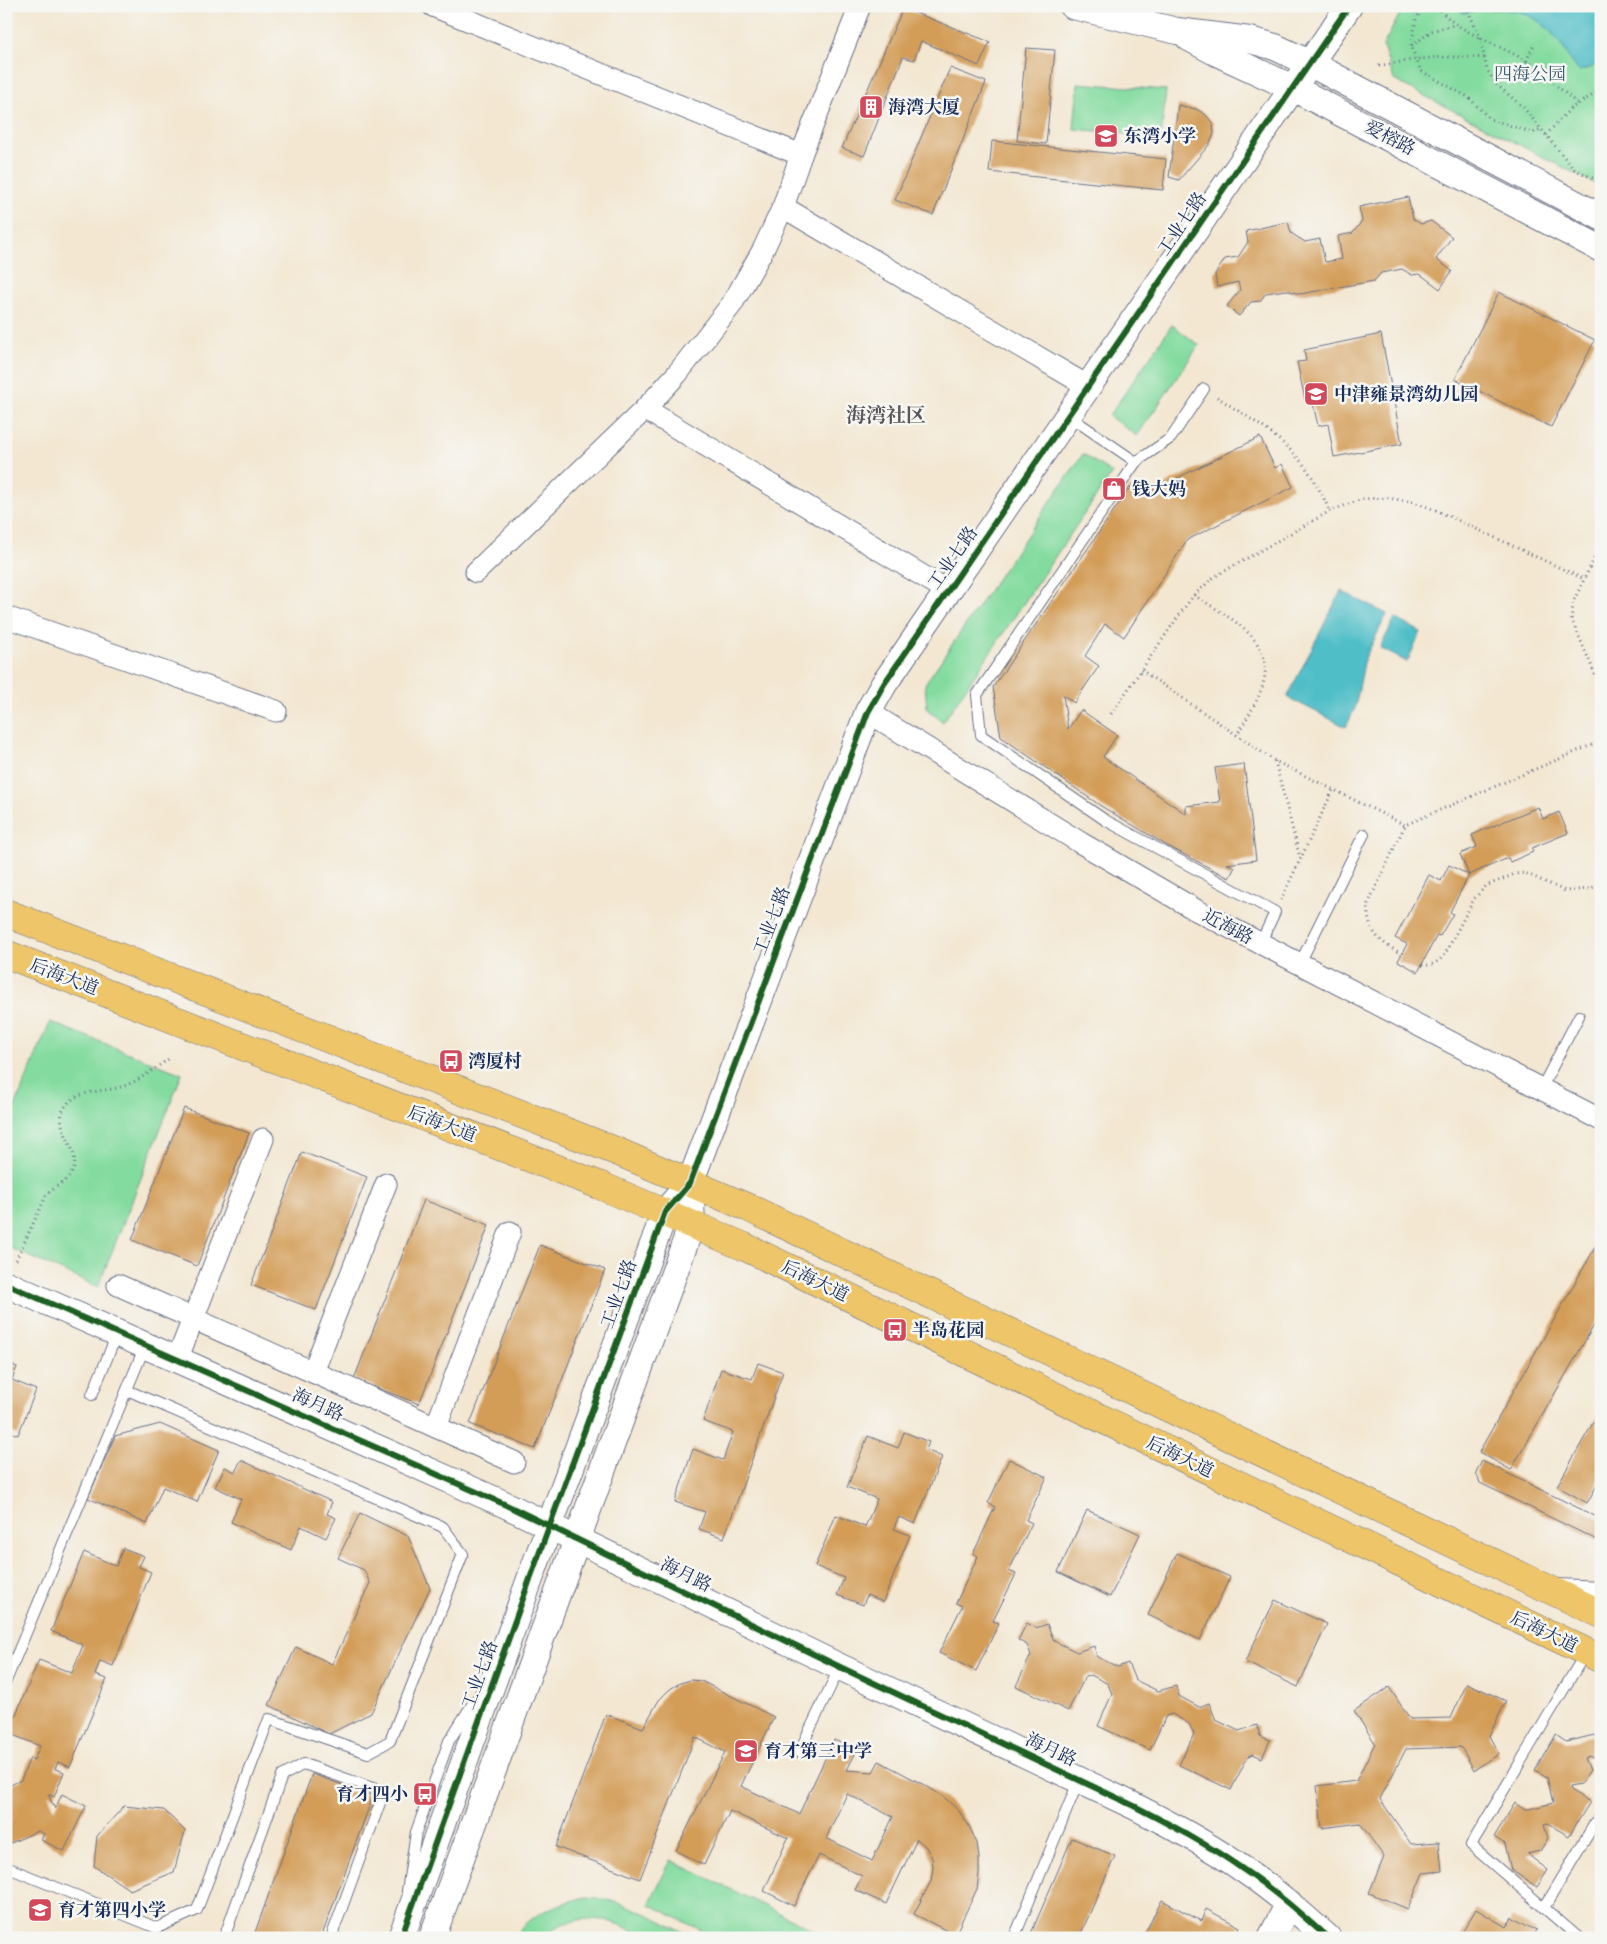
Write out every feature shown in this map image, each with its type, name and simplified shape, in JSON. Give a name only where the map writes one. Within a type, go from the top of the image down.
[{"type":"main road","points":[[6,913],[616,1151],[766,1216],[1601,1614]]},
{"type":"main road","name":"后海大道","points":[[6,954],[665,1212],[754,1251],[1594,1656]]},
{"type":"street","points":[[433,6],[801,155]]},
{"type":"street","points":[[476,572],[645,409],[677,374],[732,304],[763,250],[783,206],[801,155],[860,6]]},
{"type":"street","name":"爱榕路","points":[[1074,6],[1118,11],[1177,31],[1217,53],[1293,88],[1601,249]]},
{"type":"street","name":"工业七路","points":[[400,1938],[665,1212],[690,1183],[868,712],[884,684],[1349,6]]},
{"type":"street","name":"爱榕路","points":[[1177,31],[1250,40],[1275,47],[1309,63],[1601,217]]},
{"type":"street","points":[[783,206],[1089,387]]},
{"type":"street","points":[[645,409],[948,591]]},
{"type":"street","points":[[6,616],[276,711]]},
{"type":"street","name":"近海路","points":[[868,712],[1139,878],[1299,965],[1601,1120]]},
{"type":"street","points":[[177,1360],[263,1139]]},
{"type":"street","name":"工业七路","points":[[432,1938],[692,1224],[690,1183]]},
{"type":"street","points":[[313,1372],[386,1184]]},
{"type":"street","points":[[436,1427],[510,1232]]},
{"type":"street","name":"海月路","points":[[6,1284],[550,1525],[840,1667],[1079,1780],[1174,1827],[1244,1869],[1289,1903],[1328,1938]]},
{"type":"street","points":[[118,1285],[514,1462]]},
{"type":"street","points":[[1554,1592],[1601,1594]]},
{"type":"street","points":[[1271,1938],[1289,1903]]},
{"type":"lane","points":[[1204,388],[1171,438],[1136,462],[977,695],[981,735],[1105,820],[1275,912],[1260,944]]},
{"type":"lane","points":[[1069,416],[1136,462]]},
{"type":"lane","points":[[1299,965],[1364,834]]},
{"type":"lane","points":[[1541,1089],[1579,1016]]},
{"type":"lane","points":[[92,1395],[118,1333]]},
{"type":"lane","points":[[6,1682],[145,1345]]},
{"type":"lane","points":[[6,1867],[157,1928],[197,1910],[270,1719],[368,1753],[390,1741],[463,1554],[443,1527],[127,1390]]},
{"type":"lane","points":[[1579,1938],[1471,1845],[1594,1656]]},
{"type":"lane","points":[[799,1752],[840,1667]]},
{"type":"lane","points":[[224,1938],[282,1776],[304,1764],[384,1792],[331,1938]]},
{"type":"lane","points":[[1014,1938],[1079,1780]]},
{"type":"lane","points":[[1544,1908],[1601,1814]]},
{"type":"path","points":[[1423,6],[1416,20],[1412,46],[1421,71],[1468,98],[1490,120],[1533,133],[1541,128]]},
{"type":"path","points":[[1438,6],[1454,25],[1480,36],[1526,61],[1578,104]]},
{"type":"path","points":[[1466,6],[1480,36],[1487,70],[1497,85],[1522,106],[1574,169],[1601,182]]},
{"type":"path","points":[[1412,46],[1431,31],[1454,25]]},
{"type":"path","points":[[1526,61],[1534,45]]},
{"type":"path","points":[[1379,66],[1416,58],[1460,56],[1485,58]]},
{"type":"path","points":[[1546,136],[1570,108],[1601,90]]},
{"type":"path","points":[[1204,388],[1275,436],[1292,450],[1304,465],[1330,511]]},
{"type":"path","points":[[1111,714],[1194,595],[1214,577],[1330,511],[1362,499],[1388,498],[1414,502],[1438,511],[1584,579]]},
{"type":"path","points":[[1601,545],[1574,600],[1571,618],[1601,688]]},
{"type":"path","points":[[1194,595],[1234,621],[1256,640],[1266,659],[1264,681],[1237,735]]},
{"type":"path","points":[[1142,670],[1275,761],[1405,825]]},
{"type":"path","points":[[1402,954],[1386,946],[1370,928],[1367,916],[1368,904],[1405,825],[1601,741]]},
{"type":"path","points":[[1275,761],[1300,859]]},
{"type":"path","points":[[1275,912],[1333,790]]},
{"type":"path","points":[[1422,964],[1430,966],[1444,956],[1474,898],[1486,886],[1516,874],[1525,873],[1565,891],[1588,889],[1601,884]]},
{"type":"path","points":[[16,1260],[46,1196],[53,1188],[64,1182],[72,1172],[74,1154],[63,1129],[61,1119],[64,1109],[78,1096],[124,1086],[144,1076],[170,1058]]},
{"type":"green space","name":"四海公园","points":[[1404,6],[1601,6],[1601,187],[1394,80],[1383,46]]},
{"type":"green space","points":[[1078,83],[1166,90],[1161,137],[1074,129]]},
{"type":"green space","points":[[1172,325],[1199,345],[1137,436],[1109,416]]},
{"type":"green space","points":[[1083,454],[1112,473],[943,722],[927,709],[925,684]]},
{"type":"green space","points":[[50,1022],[182,1074],[98,1287],[6,1246],[6,1128]]},
{"type":"green space","points":[[671,1860],[830,1938],[717,1938],[649,1904]]},
{"type":"green space","points":[[586,1897],[628,1906],[695,1938],[646,1938],[623,1926],[606,1920],[583,1919],[562,1924],[542,1938],[514,1938],[528,1922],[546,1910]]},
{"type":"water","points":[[1455,6],[1601,6],[1601,60],[1592,67],[1580,71],[1573,65],[1563,47],[1550,31],[1529,15],[1505,10],[1463,13]]},
{"type":"water","points":[[1341,591],[1387,614],[1365,658],[1355,708],[1346,727],[1287,697]]},
{"type":"water","points":[[1395,618],[1421,632],[1407,662],[1380,648]]},
{"type":"building","name":"海湾大厦","points":[[903,8],[990,42],[979,66],[921,41],[914,60],[903,57],[864,156],[842,148]]},
{"type":"building","points":[[1026,48],[1055,50],[1046,144],[1017,141]]},
{"type":"building","points":[[950,68],[986,82],[933,215],[895,200]]},
{"type":"building","points":[[1178,105],[1196,109],[1205,114],[1213,123],[1214,134],[1209,145],[1179,180],[1169,177]]},
{"type":"building","points":[[992,141],[1166,159],[1163,190],[989,172]]},
{"type":"building","points":[[1408,197],[1413,219],[1421,224],[1431,221],[1452,237],[1436,259],[1452,271],[1440,289],[1420,274],[1412,275],[1402,269],[1381,273],[1374,281],[1300,294],[1286,290],[1266,293],[1260,301],[1251,302],[1239,316],[1227,306],[1240,290],[1238,282],[1217,287],[1215,274],[1225,259],[1238,257],[1248,242],[1246,231],[1288,222],[1291,233],[1305,242],[1320,239],[1325,262],[1342,259],[1338,236],[1353,233],[1362,221],[1359,207]]},
{"type":"building","points":[[1499,292],[1595,340],[1551,427],[1455,379]]},
{"type":"building","points":[[1381,334],[1402,444],[1334,457],[1328,424],[1318,426],[1312,399],[1305,400],[1297,362],[1306,361],[1304,350]]},
{"type":"building","points":[[1260,437],[1275,468],[1282,464],[1293,487],[1187,540],[1124,637],[1105,624],[1085,656],[1099,666],[1074,703],[1063,695],[1068,729],[1081,710],[1117,735],[1103,757],[1186,814],[1186,806],[1220,802],[1215,768],[1244,764],[1256,860],[1227,864],[1235,867],[1229,878],[1166,845],[1101,806],[1001,737],[993,687],[1130,487],[1143,495]]},
{"type":"building","points":[[1538,807],[1543,819],[1559,812],[1568,833],[1532,848],[1533,852],[1510,862],[1508,858],[1469,875],[1460,854],[1477,847],[1472,835]]},
{"type":"building","points":[[1449,865],[1469,875],[1450,912],[1453,914],[1440,936],[1437,935],[1418,972],[1398,961],[1407,944],[1395,938],[1429,875],[1441,881]]},
{"type":"building","points":[[184,1108],[249,1133],[197,1266],[132,1240]]},
{"type":"building","points":[[302,1152],[367,1177],[316,1310],[251,1285]]},
{"type":"building","points":[[424,1200],[489,1225],[419,1404],[354,1379]]},
{"type":"building","points":[[1601,1237],[1601,1313],[1511,1470],[1479,1452]]},
{"type":"building","points":[[540,1245],[605,1270],[535,1449],[470,1424]]},
{"type":"building","points":[[6,1363],[17,1367],[12,1380],[36,1390],[18,1435],[6,1430]]},
{"type":"building","points":[[758,1363],[783,1372],[724,1538],[699,1529],[705,1512],[675,1502],[693,1449],[723,1460],[733,1432],[703,1421],[721,1369],[752,1379]]},
{"type":"building","points":[[1601,1409],[1601,1478],[1587,1503],[1557,1486]]},
{"type":"building","points":[[160,1424],[219,1450],[197,1502],[163,1487],[147,1524],[88,1498],[115,1436]]},
{"type":"building","points":[[904,1432],[929,1442],[926,1450],[942,1457],[915,1524],[899,1517],[896,1523],[894,1529],[910,1535],[883,1602],[867,1595],[863,1605],[837,1595],[844,1578],[815,1566],[836,1515],[865,1527],[877,1499],[847,1487],[868,1436],[898,1448]]},
{"type":"building","points":[[1009,1459],[1047,1477],[1026,1520],[1032,1523],[1009,1571],[1016,1574],[993,1621],[999,1623],[976,1671],[939,1653],[962,1606],[956,1603],[978,1556],[973,1554],[995,1507],[988,1503]]},
{"type":"building","points":[[241,1460],[332,1502],[327,1514],[336,1518],[326,1538],[301,1526],[291,1550],[231,1522],[241,1499],[215,1487],[225,1467],[235,1472]]},
{"type":"building","points":[[1482,1461],[1601,1519],[1601,1542],[1480,1483],[1476,1472]]},
{"type":"building","points":[[1087,1510],[1140,1534],[1110,1597],[1058,1572]]},
{"type":"building","points":[[360,1513],[408,1536],[430,1588],[371,1713],[329,1734],[269,1705],[296,1647],[332,1664],[370,1583],[364,1570],[338,1558]]},
{"type":"building","points":[[123,1548],[144,1556],[139,1567],[151,1572],[113,1666],[100,1661],[95,1675],[107,1679],[70,1767],[58,1762],[55,1769],[64,1772],[54,1797],[48,1794],[55,1809],[62,1794],[86,1806],[64,1851],[41,1840],[44,1834],[38,1831],[6,1845],[6,1787],[21,1780],[30,1758],[34,1760],[40,1746],[8,1733],[39,1660],[72,1673],[83,1645],[51,1631],[84,1552],[116,1566]]},
{"type":"building","points":[[1177,1553],[1230,1577],[1200,1640],[1148,1615]]},
{"type":"building","points":[[1275,1600],[1327,1624],[1298,1687],[1245,1662]]},
{"type":"building","points":[[1027,1623],[1036,1628],[1047,1624],[1054,1641],[1077,1652],[1094,1646],[1097,1657],[1118,1667],[1128,1663],[1135,1680],[1158,1691],[1176,1686],[1179,1696],[1199,1707],[1209,1703],[1216,1720],[1239,1731],[1257,1725],[1260,1736],[1270,1740],[1262,1758],[1253,1754],[1248,1756],[1231,1790],[1179,1765],[1194,1734],[1189,1724],[1172,1714],[1166,1716],[1150,1750],[1098,1726],[1112,1694],[1108,1684],[1091,1675],[1085,1677],[1068,1711],[1016,1686],[1031,1655],[1027,1645],[1018,1640]]},
{"type":"building","points":[[691,1680],[701,1681],[774,1717],[741,1786],[799,1814],[834,1740],[857,1750],[847,1770],[873,1772],[879,1761],[945,1798],[959,1811],[969,1826],[977,1843],[979,1858],[977,1889],[955,1935],[914,1914],[931,1881],[933,1867],[932,1858],[926,1847],[917,1839],[886,1904],[855,1890],[862,1876],[819,1855],[794,1906],[764,1891],[788,1838],[730,1811],[704,1865],[676,1851],[725,1752],[695,1737],[640,1879],[556,1847],[606,1714],[643,1728],[659,1700],[670,1689],[680,1683]],"holes":[[[847,1794],[893,1817],[872,1861],[826,1838]]]},
{"type":"building","points":[[1467,1683],[1506,1701],[1489,1736],[1499,1754],[1474,1770],[1461,1747],[1406,1749],[1380,1799],[1411,1844],[1439,1842],[1442,1871],[1423,1873],[1408,1909],[1369,1893],[1384,1857],[1360,1823],[1322,1828],[1317,1786],[1356,1781],[1375,1743],[1354,1711],[1389,1687],[1410,1719],[1451,1718]]},
{"type":"building","points":[[1556,1735],[1566,1742],[1594,1735],[1601,1739],[1601,1763],[1590,1756],[1585,1758],[1590,1770],[1581,1784],[1569,1786],[1570,1790],[1590,1802],[1569,1836],[1548,1824],[1544,1825],[1548,1838],[1540,1851],[1527,1854],[1548,1870],[1537,1887],[1511,1870],[1505,1844],[1494,1837],[1515,1803],[1525,1810],[1553,1803],[1547,1777],[1535,1770]]},
{"type":"building","points":[[312,1774],[373,1796],[321,1938],[253,1938]]},
{"type":"building","points":[[124,1806],[164,1810],[185,1831],[174,1872],[130,1890],[94,1866],[97,1836]]},
{"type":"building","points":[[1072,1838],[1115,1856],[1079,1938],[1029,1938]]},
{"type":"building","points":[[1162,1900],[1201,1921],[1206,1909],[1240,1927],[1235,1938],[1142,1938]]},
{"type":"building","points":[[1476,1909],[1506,1927],[1512,1917],[1536,1931],[1532,1938],[1459,1938]]},
{"type":"building","points":[[6,1933],[19,1938],[6,1938]]},
{"type":"cycle path","points":[[401,1938],[535,1565],[665,1212],[690,1183],[868,712],[884,684],[1349,6]]},
{"type":"cycle path","points":[[6,1284],[504,1504],[840,1667],[1134,1806],[1190,1836],[1231,1861],[1277,1894],[1328,1938]]},
{"type":"place","name":"海湾大厦","points":[[871,107]]},
{"type":"place","name":"东湾小学","points":[[1106,136]]},
{"type":"place","name":"中津雍景湾幼儿园","points":[[1316,394]]},
{"type":"place","name":"钱大妈","points":[[1114,489]]},
{"type":"place","name":"湾厦村","points":[[451,1061]]},
{"type":"place","name":"半岛花园","points":[[895,1330]]},
{"type":"place","name":"育才第三中学","points":[[746,1751]]},
{"type":"place","name":"育才四小","points":[[425,1794]]},
{"type":"place","name":"育才第四小学","points":[[40,1910]]},
{"type":"district","name":"海湾社区","points":[[886,415]]}]
